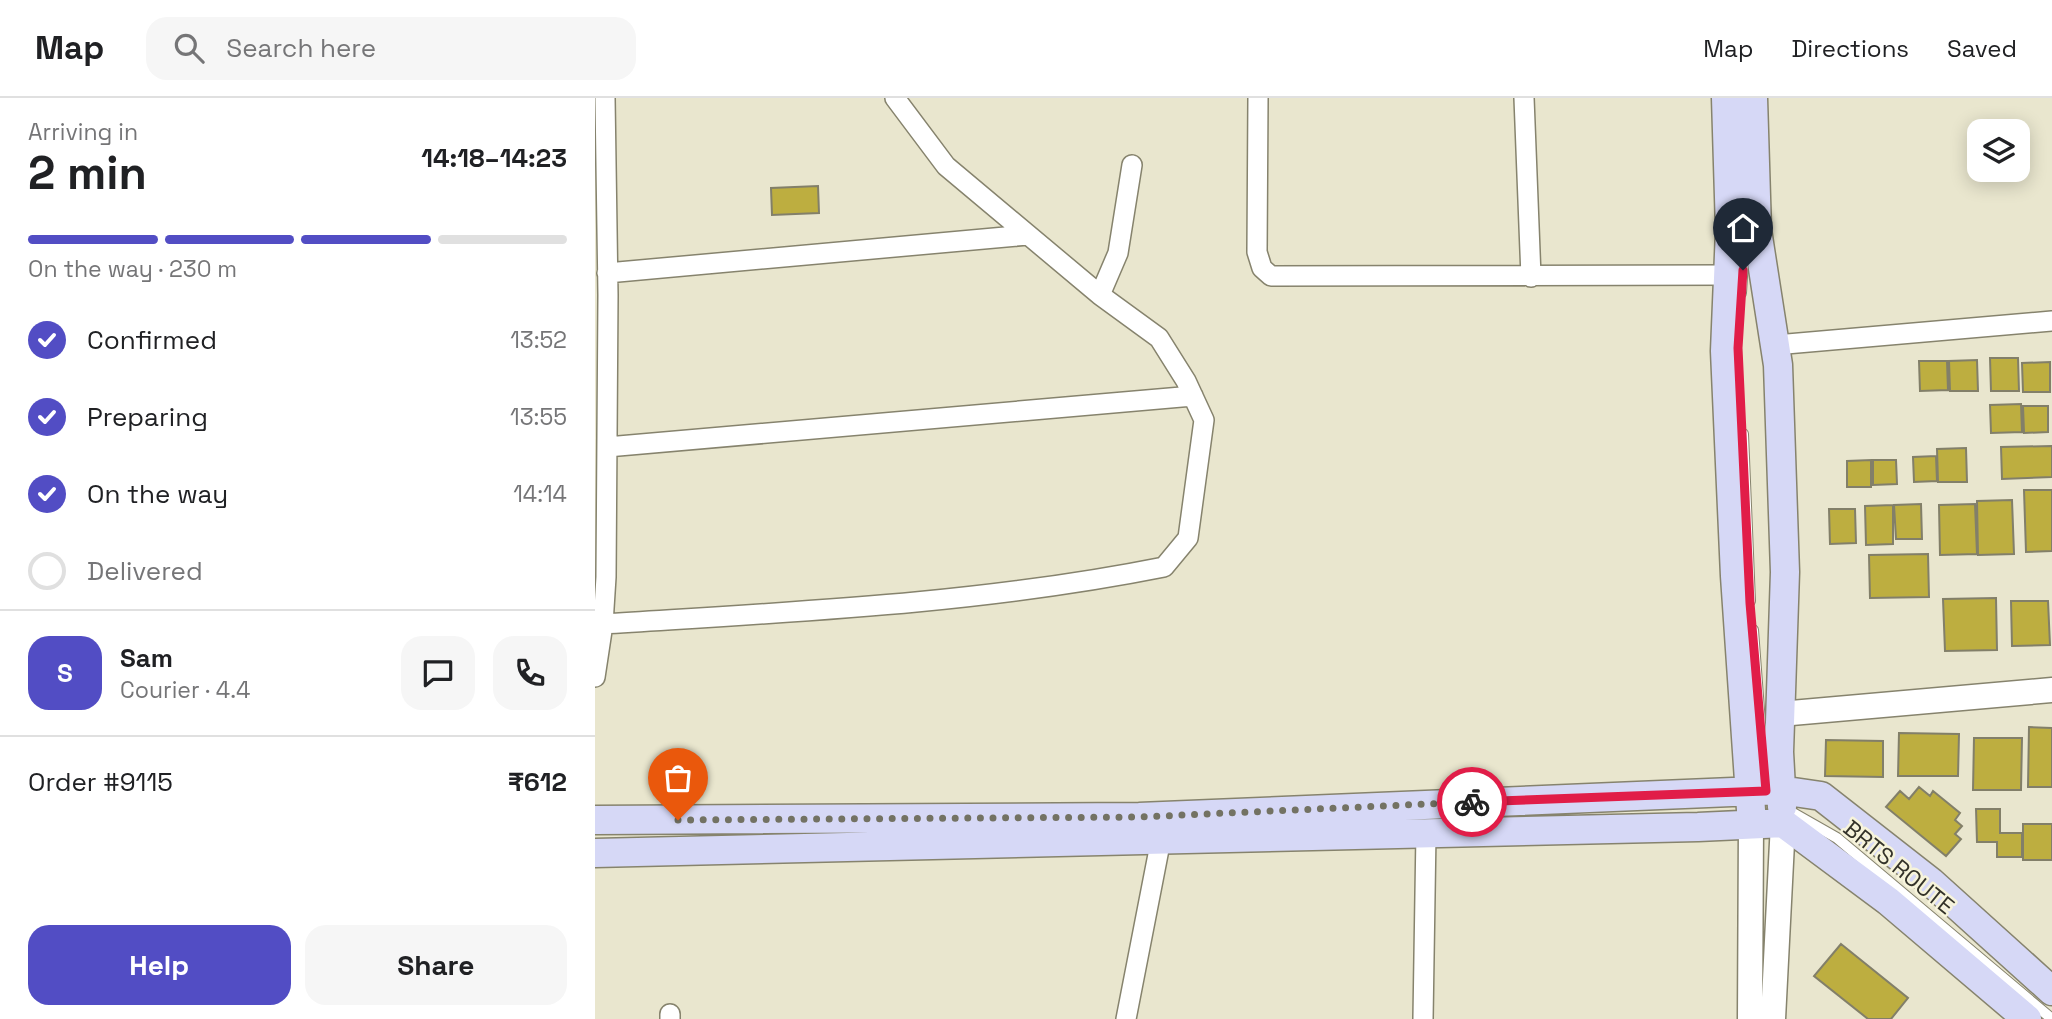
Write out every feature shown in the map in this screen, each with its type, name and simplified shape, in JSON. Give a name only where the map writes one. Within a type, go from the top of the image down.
[{"type":"main road","points":[[1726,98],[1730,230],[1725,351],[1733,537],[1772,801],[1805,837],[1888,901],[2027,1019]]},
{"type":"main road","points":[[595,820],[1094,829],[1161,839],[1698,827],[1751,823],[1772,801],[1780,714],[1785,572],[1778,365],[1757,230],[1753,98]]},
{"type":"main road","points":[[595,853],[1772,801],[1821,796],[1931,882],[2052,991]]},
{"type":"street","points":[[595,677],[607,577],[605,98]]},
{"type":"street","points":[[603,624],[892,605],[1043,588],[1164,567],[1188,538],[1204,420],[1159,338],[1100,295],[946,166],[895,98]]},
{"type":"street","points":[[1258,98],[1257,253],[1262,268],[1271,276],[1728,275]]},
{"type":"street","points":[[1524,98],[1531,277]]},
{"type":"street","points":[[1100,295],[1118,253],[1132,165]]},
{"type":"street","points":[[607,273],[1028,235]]},
{"type":"street","points":[[1775,345],[2052,320]]},
{"type":"street","points":[[607,447],[1193,396]]},
{"type":"street","points":[[1780,714],[2052,690]]},
{"type":"street","points":[[1772,801],[1773,1019]]},
{"type":"street","points":[[1750,1019],[1751,823]]},
{"type":"street","points":[[1423,1019],[1426,833]]},
{"type":"street","points":[[1126,1019],[1161,839]]},
{"type":"lane","points":[[1740,309],[1746,218],[1743,125]]},
{"type":"lane","points":[[1742,427],[1750,603],[1772,801]]},
{"type":"lane","name":"BRTS ROUTE","points":[[1772,801],[1837,838],[2052,1019]]},
{"type":"building","points":[[818,186],[819,213],[772,215],[771,188]]},
{"type":"building","points":[[1990,358],[2018,358],[2019,391],[1991,391]]},
{"type":"building","points":[[1977,360],[1978,391],[1950,391],[1949,361]]},
{"type":"building","points":[[1919,361],[1947,361],[1948,390],[1920,391]]},
{"type":"building","points":[[2050,362],[2050,392],[2023,392],[2022,363]]},
{"type":"building","points":[[2021,404],[2022,432],[1991,433],[1990,405]]},
{"type":"building","points":[[2023,406],[2048,406],[2048,432],[2024,433]]},
{"type":"building","points":[[2052,446],[2052,477],[2002,479],[2001,447]]},
{"type":"building","points":[[1966,448],[1967,482],[1938,482],[1937,449]]},
{"type":"building","points":[[1936,456],[1937,481],[1914,482],[1913,457]]},
{"type":"building","points":[[1871,460],[1871,487],[1847,487],[1847,461]]},
{"type":"building","points":[[1873,460],[1896,460],[1897,484],[1873,485]]},
{"type":"building","points":[[2024,490],[2052,490],[2052,551],[2026,552]]},
{"type":"building","points":[[2012,500],[2014,554],[1978,555],[1977,501]]},
{"type":"building","points":[[1921,504],[1922,539],[1896,539],[1894,505]]},
{"type":"building","points":[[1975,504],[1977,554],[1940,555],[1939,505]]},
{"type":"building","points":[[1893,505],[1893,544],[1866,545],[1865,506]]},
{"type":"building","points":[[1829,509],[1855,509],[1856,543],[1830,544]]},
{"type":"building","points":[[1928,554],[1929,597],[1870,598],[1869,555]]},
{"type":"building","points":[[1996,598],[1997,650],[1945,651],[1943,599]]},
{"type":"building","points":[[2011,601],[2048,601],[2050,645],[2012,646]]},
{"type":"building","points":[[2029,727],[2052,728],[2052,787],[2028,787]]},
{"type":"building","points":[[1899,733],[1959,734],[1958,776],[1898,776]]},
{"type":"building","points":[[1974,738],[2022,738],[2021,790],[1973,790]]},
{"type":"building","points":[[1826,740],[1883,741],[1883,777],[1825,776]]},
{"type":"building","points":[[1919,787],[1930,796],[1933,791],[1960,813],[1955,820],[1962,826],[1955,834],[1961,839],[1946,856],[1886,807],[1900,791],[1909,799]]},
{"type":"building","points":[[1976,809],[2000,809],[2000,833],[2022,833],[2022,857],[1997,857],[1997,842],[1977,842]]},
{"type":"building","points":[[2023,824],[2052,824],[2052,860],[2023,860]]},
{"type":"building","points":[[1841,944],[1908,998],[1891,1019],[1868,1019],[1814,976]]},
{"type":"way so far","points":[[678,820],[1139,817],[1472,802]]},
{"type":"route","points":[[1472,802],[1766,791],[1750,603],[1738,348],[1743,270]]}]
